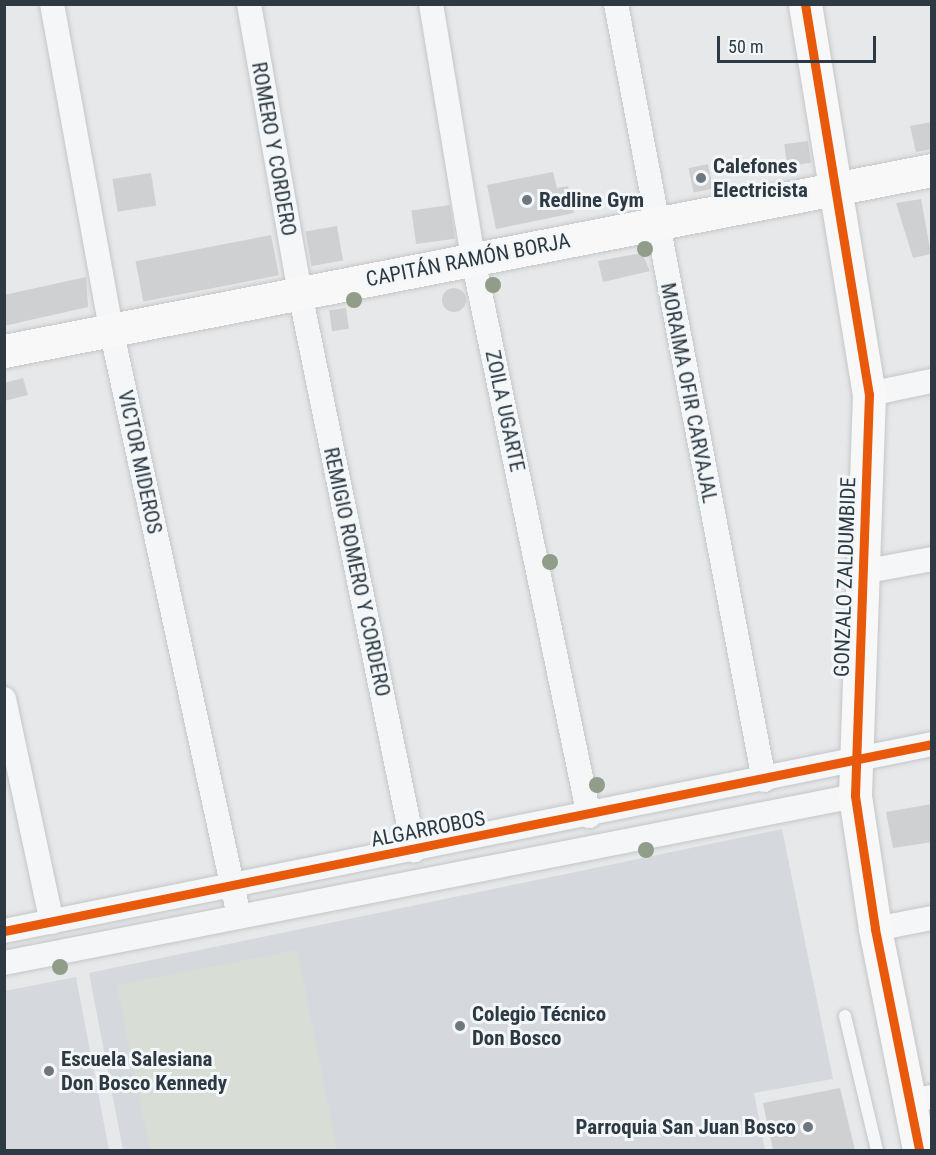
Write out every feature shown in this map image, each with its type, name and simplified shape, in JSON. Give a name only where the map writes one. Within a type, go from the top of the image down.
[{"type":"street","name":"VICTOR MIDEROS","points":[[52,4],[111,329],[238,916]]},
{"type":"street","name":"ROMERO Y CORDERO","points":[[249,4],[300,293]]},
{"type":"street","name":"ZOILA UGARTE","points":[[431,4],[474,259],[589,816]]},
{"type":"street","name":"MORAIMA OFIR CARVAJAL","points":[[616,4],[655,223],[764,780]]},
{"type":"street","name":"GONZALO ZALDUMBIDE","points":[[805,4],[869,393],[855,796],[875,929],[920,1099],[920,1150]]},
{"type":"street","name":"CAPITÁN RAMÓN BORJA","points":[[4,351],[836,186],[932,170]]},
{"type":"street","name":"REMIGIO ROMERO Y CORDERO","points":[[300,293],[414,850]]},
{"type":"street","points":[[869,393],[932,381]]},
{"type":"street","points":[[862,572],[932,559]]},
{"type":"street","points":[[4,699],[52,922]]},
{"type":"street","name":"ALGARROBOS","points":[[4,931],[589,816],[932,744]]},
{"type":"street","points":[[4,963],[855,796]]},
{"type":"street","points":[[875,929],[932,918]]},
{"type":"lane","points":[[845,1016],[877,1150]]},
{"type":"shaded area","name":"Colegio Técnico Don Bosco","points":[[782,829],[833,1079],[754,1093],[765,1150],[123,1150],[89,973]]},
{"type":"shaded area","points":[[297,950],[337,1150],[150,1150],[117,985]]},
{"type":"shaded area","name":"Escuela Salesiana Don Bosco Kennedy","points":[[76,977],[109,1150],[5,1150],[5,991]]},
{"type":"building","points":[[932,122],[932,149],[916,152],[910,126]]},
{"type":"building","points":[[808,141],[811,163],[787,166],[784,144]]},
{"type":"building","name":"Calefones Electricista","points":[[708,164],[713,188],[694,193],[688,168]]},
{"type":"building","points":[[553,172],[557,188],[568,186],[574,213],[496,229],[487,185]]},
{"type":"building","points":[[151,173],[156,206],[118,212],[112,179]]},
{"type":"building","points":[[921,199],[931,254],[913,258],[896,203]]},
{"type":"building","points":[[450,205],[455,239],[416,244],[411,210]]},
{"type":"building","points":[[337,226],[343,260],[312,266],[305,232]]},
{"type":"building","points":[[271,235],[279,275],[143,302],[136,261]]},
{"type":"building","points":[[642,253],[650,271],[603,282],[598,261]]},
{"type":"building","points":[[86,277],[88,307],[4,326],[4,295]]},
{"type":"building","points":[[454,288],[463,291],[466,300],[463,309],[454,312],[445,309],[442,300],[445,291]]},
{"type":"building","points":[[346,308],[349,329],[332,331],[329,310]]},
{"type":"building","points":[[23,378],[28,395],[4,401],[4,383]]},
{"type":"building","points":[[932,804],[932,842],[893,848],[886,812]]},
{"type":"building","name":"Parroquia San Juan Bosco","points":[[840,1088],[855,1150],[773,1150],[763,1103]]},
{"type":"cycle path","points":[[805,4],[869,394],[855,796],[875,929],[919,1150]]},
{"type":"cycle path","points":[[4,931],[932,744]]},
{"type":"place","name":"Calefones Electricista","points":[[701,178]]},
{"type":"place","name":"Redline Gym","points":[[527,200]]},
{"type":"place","name":"Colegio Técnico Don Bosco","points":[[460,1026]]},
{"type":"place","name":"Escuela Salesiana Don Bosco Kennedy","points":[[49,1071]]},
{"type":"place","name":"Parroquia San Juan Bosco","points":[[808,1127]]}]
